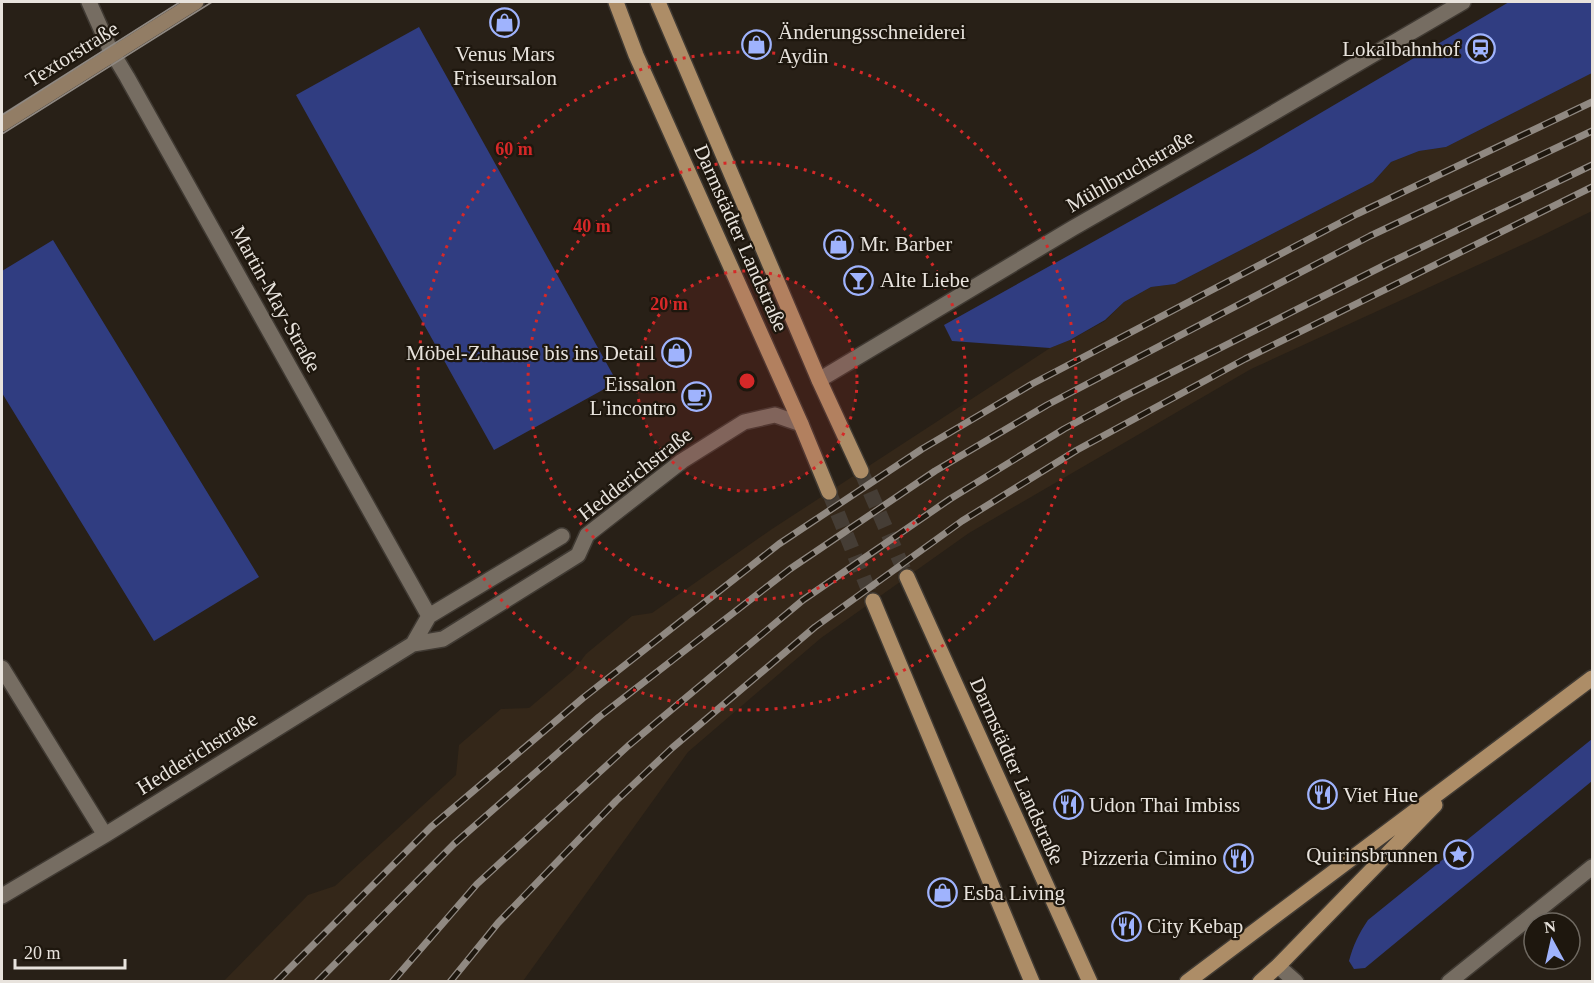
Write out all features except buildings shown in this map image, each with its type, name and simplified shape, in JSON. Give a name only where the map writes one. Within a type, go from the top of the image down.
[{"type":"main road","name":"Darmstädter Landstraße","points":[[616,2],[636,55],[801,424],[829,492]]},
{"type":"main road","name":"Darmstädter Landstraße","points":[[658,2],[819,380],[861,471]]},
{"type":"main road","name":"Darmstädter Landstraße","points":[[907,577],[1090,981]]},
{"type":"main road","points":[[873,601],[1032,981]]},
{"type":"main road","points":[[1187,981],[1593,678]]},
{"type":"main road","points":[[1260,981],[1278,966],[1468,771]]},
{"type":"street","name":"Martin-May-Straße","points":[[89,2],[113,53],[429,616]]},
{"type":"street","name":"Textorstraße","points":[[2,124],[196,2]]},
{"type":"street","name":"Mühlbruchstraße","points":[[819,380],[1073,228],[1244,130],[1440,7],[1463,2]]},
{"type":"street","name":"Hedderichstraße","points":[[2,896],[105,835],[413,644],[443,639],[578,555],[587,535],[682,461],[744,422],[775,416],[801,424]]},
{"type":"street","name":"Hedderichstraße","points":[[413,644],[429,616],[562,536]]},
{"type":"street","points":[[2,668],[105,835]]},
{"type":"street","points":[[1449,981],[1593,867]]},
{"type":"street","points":[[1278,966],[1296,981]]},
{"type":"shaded area","points":[[1509,2],[1592,2],[1592,73],[1446,147],[1419,151],[1391,162],[1373,182],[1175,284],[1151,287],[1124,302],[1105,320],[1070,340],[1050,348],[952,341],[944,325],[1256,151]]},
{"type":"shaded area","points":[[419,27],[617,382],[494,450],[296,95]]},
{"type":"shaded area","points":[[1592,73],[1592,211],[1251,369],[969,533],[821,638],[688,752],[523,981],[223,982],[308,895],[335,886],[456,775],[459,745],[501,709],[529,708],[574,670],[586,654],[632,616],[652,613],[772,529],[1050,348],[1105,321],[1124,302],[1151,287],[1175,284],[1373,182],[1391,162],[1419,151],[1446,147]]},
{"type":"shaded area","points":[[53,240],[259,577],[154,641],[2,393],[2,271]]},
{"type":"shaded area","points":[[1592,739],[1592,781],[1365,968],[1354,969],[1349,961],[1352,950],[1368,920]]},
{"type":"tunnel","points":[[861,471],[907,577]]},
{"type":"tunnel","points":[[829,492],[873,601]]},
{"type":"tram line","points":[[2,115],[180,2]]},
{"type":"tram line","points":[[2,134],[212,2]]},
{"type":"railway","points":[[276,982],[431,827],[583,698],[779,544],[922,449],[1032,384],[1357,214],[1592,102]]},
{"type":"railway","points":[[317,982],[454,844],[599,717],[790,569],[935,471],[1047,405],[1370,236],[1592,131]]},
{"type":"railway","points":[[392,982],[477,884],[628,746],[803,600],[950,499],[1064,429],[1123,397],[1387,264],[1592,165]]},
{"type":"railway","points":[[450,982],[498,923],[616,801],[672,748],[815,627],[962,521],[1077,450],[1245,359],[1592,187]]},
{"type":"place","name":"Venus Mars Friseursalon","points":[[505,23]]},
{"type":"place","name":"Änderungsschneiderei Aydin","points":[[757,44]]},
{"type":"place","name":"Lokalbahnhof","points":[[1481,49]]},
{"type":"place","name":"Mr. Barber","points":[[839,244]]},
{"type":"place","name":"Alte Liebe","points":[[859,280]]},
{"type":"place","name":"Möbel-Zuhause bis ins Detail","points":[[676,353]]},
{"type":"place","name":"Eissalon L'incontro","points":[[697,396]]},
{"type":"place","name":"Viet Hue","points":[[1322,795]]},
{"type":"place","name":"Udon Thai Imbiss","points":[[1068,805]]},
{"type":"place","name":"Quirinsbrunnen","points":[[1459,855]]},
{"type":"place","name":"Pizzeria Cimino","points":[[1238,858]]},
{"type":"place","name":"Esba Living","points":[[942,893]]},
{"type":"place","name":"City Kebap","points":[[1126,926]]}]
